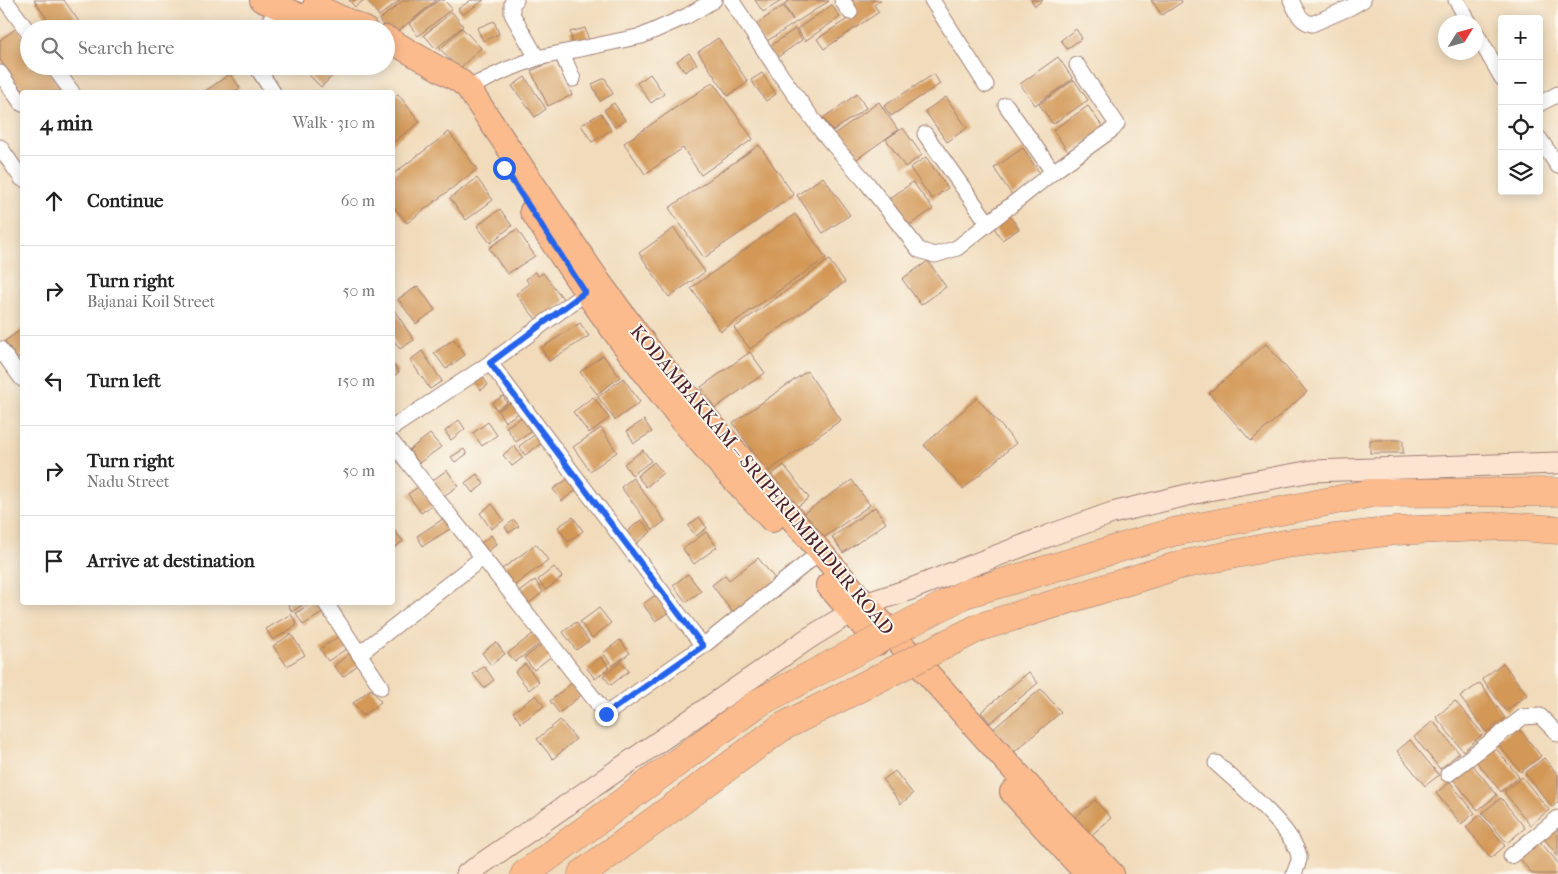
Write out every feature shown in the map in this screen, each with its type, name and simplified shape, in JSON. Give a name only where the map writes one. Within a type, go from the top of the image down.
[{"type":"highway","points":[[525,874],[758,703],[965,594],[1172,532],[1372,493],[1558,492]]},
{"type":"highway","points":[[582,874],[782,727],[980,627],[1180,565],[1285,544],[1395,531],[1504,526],[1558,530]]},
{"type":"main road","points":[[280,3],[313,20]]},
{"type":"main road","points":[[280,3],[336,20]]},
{"type":"main road","name":"KODAMBAKKAM – SRIPERUMBUDUR ROAD","points":[[395,43],[468,88],[592,287],[655,358],[858,608],[1087,874]]},
{"type":"main road","name":"KODAMBAKKAM – SRIPERUMBUDUR ROAD","points":[[395,59],[452,93],[592,287],[698,439],[809,561],[858,608],[1112,874]]},
{"type":"street","points":[[5,0],[20,21]]},
{"type":"street","points":[[468,88],[537,58],[583,46],[642,36],[687,16],[714,0]]},
{"type":"street","points":[[731,0],[823,134],[867,183],[919,250],[935,255],[957,248],[1053,172],[1113,129],[1117,124],[1077,66]]},
{"type":"street","points":[[1291,0],[1300,17],[1306,23],[1312,24],[1351,8],[1363,0]]},
{"type":"street","points":[[1456,0],[1465,15]]},
{"type":"street","points":[[512,1],[512,14],[537,58]]},
{"type":"street","points":[[269,20],[280,3]]},
{"type":"street","points":[[939,3],[986,85]]},
{"type":"street","points":[[1483,45],[1498,71]]},
{"type":"street","points":[[562,53],[573,79]]},
{"type":"street","points":[[0,73],[20,101]]},
{"type":"street","points":[[60,75],[71,90]]},
{"type":"street","points":[[262,75],[271,90]]},
{"type":"street","points":[[1543,102],[1558,94]]},
{"type":"street","points":[[1006,105],[1053,172]]},
{"type":"street","points":[[925,134],[988,223]]},
{"type":"street","points":[[1543,144],[1558,166]]},
{"type":"street","points":[[0,147],[20,176]]},
{"type":"street","points":[[395,426],[490,363],[592,287]]},
{"type":"street","points":[[0,350],[20,376]]},
{"type":"street","points":[[490,363],[703,646]]},
{"type":"street","points":[[395,446],[606,714],[703,646],[809,561]]},
{"type":"street","points":[[467,874],[792,649],[858,608],[1112,513],[1208,490],[1312,471],[1558,463]]},
{"type":"street","points":[[359,654],[482,558]]},
{"type":"street","points":[[328,605],[381,687]]},
{"type":"street","points":[[1448,774],[1523,717],[1540,716],[1558,734]]},
{"type":"street","points":[[1216,763],[1282,827],[1294,843],[1300,858],[1294,874]]},
{"type":"street","points":[[1511,856],[1558,818]]},
{"type":"building","points":[[34,0],[64,0],[78,20],[48,20]]},
{"type":"building","points":[[349,0],[364,0],[355,7]]},
{"type":"building","points":[[367,0],[400,0],[379,16]]},
{"type":"building","points":[[404,0],[437,0],[395,34],[395,20],[379,20]]},
{"type":"building","points":[[439,0],[444,0],[452,9],[418,36],[409,24]]},
{"type":"building","points":[[471,0],[484,0],[462,15],[458,9]]},
{"type":"building","points":[[755,0],[783,0],[763,12]]},
{"type":"building","points":[[791,0],[829,1],[764,43],[753,26],[783,6],[793,20],[784,4]]},
{"type":"building","points":[[850,0],[881,0],[874,5],[879,12],[824,49],[817,39],[858,12]]},
{"type":"building","points":[[1031,0],[1043,0],[1035,6]]},
{"type":"building","points":[[1151,0],[1181,0],[1182,2],[1162,15]]},
{"type":"building","points":[[832,5],[840,17],[805,41],[797,29]]},
{"type":"building","points":[[452,12],[463,26],[436,49],[424,35]]},
{"type":"building","points":[[494,21],[499,34],[483,41],[477,28]]},
{"type":"building","points":[[17,28],[20,32],[20,75],[52,75],[63,90],[22,90],[0,60],[0,40]]},
{"type":"building","points":[[462,28],[481,48],[459,69],[440,49]]},
{"type":"building","points":[[585,28],[589,41],[573,45],[570,32]]},
{"type":"building","points":[[795,29],[802,40],[775,59],[767,48]]},
{"type":"building","points":[[1076,29],[1082,38],[1067,49],[1061,40]]},
{"type":"building","points":[[718,38],[748,82],[728,96],[698,52]]},
{"type":"building","points":[[689,53],[697,64],[685,72],[677,61]]},
{"type":"building","points":[[1058,57],[1073,79],[1035,105],[1020,84]]},
{"type":"building","points":[[556,60],[572,95],[548,106],[531,71]]},
{"type":"building","points":[[762,73],[776,94],[766,101],[751,80]]},
{"type":"building","points":[[650,74],[664,94],[651,103],[637,83]]},
{"type":"building","points":[[934,74],[940,84],[891,116],[884,106]]},
{"type":"building","points":[[229,75],[231,75],[240,88],[236,90],[207,90]]},
{"type":"building","points":[[309,75],[334,75],[321,87]]},
{"type":"building","points":[[525,77],[546,109],[535,117],[512,86]]},
{"type":"building","points":[[605,78],[613,94],[600,101],[592,84]]},
{"type":"building","points":[[1074,80],[1088,100],[1053,124],[1039,104]]},
{"type":"building","points":[[713,82],[753,139],[701,175],[683,148],[645,174],[624,143]]},
{"type":"building","points":[[398,94],[420,122],[395,141],[395,96]]},
{"type":"building","points":[[857,94],[866,108],[833,131],[823,118]]},
{"type":"building","points":[[946,97],[967,128],[947,142],[925,111]]},
{"type":"building","points":[[879,102],[898,130],[854,161],[834,134]]},
{"type":"building","points":[[614,103],[625,120],[615,127],[604,110]]},
{"type":"building","points":[[1088,106],[1104,129],[1069,153],[1053,130]]},
{"type":"building","points":[[601,113],[611,130],[592,142],[581,125]]},
{"type":"building","points":[[903,128],[922,155],[905,167],[886,139]]},
{"type":"building","points":[[449,132],[477,169],[407,223],[395,209],[395,173]]},
{"type":"building","points":[[759,145],[794,195],[704,258],[669,208]]},
{"type":"building","points":[[1023,148],[1041,175],[1012,195],[994,168]]},
{"type":"building","points":[[926,157],[948,188],[932,199],[910,168]]},
{"type":"building","points":[[823,177],[850,215],[823,233],[797,195]]},
{"type":"building","points":[[477,178],[493,200],[466,220],[450,198]]},
{"type":"building","points":[[913,182],[933,209],[905,228],[886,201]]},
{"type":"building","points":[[500,209],[512,226],[490,243],[477,226]]},
{"type":"building","points":[[795,214],[826,258],[721,331],[691,288]]},
{"type":"building","points":[[1009,215],[1019,229],[1002,240],[993,226]]},
{"type":"building","points":[[674,228],[705,272],[669,297],[639,253]]},
{"type":"building","points":[[517,229],[535,256],[507,274],[489,248]]},
{"type":"building","points":[[829,260],[845,282],[750,349],[734,328]]},
{"type":"building","points":[[928,261],[946,287],[921,305],[902,279]]},
{"type":"building","points":[[535,272],[538,276],[543,273],[565,301],[538,322],[516,294],[529,284],[526,279]]},
{"type":"building","points":[[418,286],[435,310],[416,324],[398,299]]},
{"type":"building","points":[[395,312],[414,340],[400,349],[395,342]]},
{"type":"building","points":[[580,323],[589,336],[549,361],[541,348]]},
{"type":"building","points":[[20,330],[20,357],[17,359],[5,341]]},
{"type":"building","points":[[454,339],[465,355],[446,369],[434,353]]},
{"type":"building","points":[[1266,344],[1307,392],[1251,441],[1209,393]]},
{"type":"building","points":[[422,351],[442,381],[430,389],[410,360]]},
{"type":"building","points":[[750,352],[765,373],[715,408],[701,387]]},
{"type":"building","points":[[603,355],[620,377],[597,394],[580,372]]},
{"type":"building","points":[[395,367],[399,372],[395,375]]},
{"type":"building","points":[[807,371],[841,420],[767,472],[733,423]]},
{"type":"building","points":[[481,374],[488,385],[481,390],[474,380]]},
{"type":"building","points":[[623,378],[640,402],[615,420],[598,397]]},
{"type":"building","points":[[503,396],[507,403],[497,410],[492,403]]},
{"type":"building","points":[[593,397],[609,418],[589,433],[573,412]]},
{"type":"building","points":[[977,398],[1016,443],[963,489],[924,445]]},
{"type":"building","points":[[513,401],[520,412],[505,422],[498,411]]},
{"type":"building","points":[[522,417],[531,432],[516,442],[506,427]]},
{"type":"building","points":[[459,420],[465,429],[451,440],[445,431]]},
{"type":"building","points":[[644,420],[652,432],[634,443],[627,431]]},
{"type":"building","points":[[488,422],[497,435],[482,446],[473,433]]},
{"type":"building","points":[[601,428],[617,452],[590,471],[573,447]]},
{"type":"building","points":[[430,434],[441,447],[419,463],[409,450]]},
{"type":"building","points":[[536,434],[542,443],[525,455],[519,446]]},
{"type":"building","points":[[1370,440],[1403,440],[1403,453],[1370,453]]},
{"type":"building","points":[[514,446],[523,458],[512,466],[503,455]]},
{"type":"building","points":[[464,449],[467,454],[455,462],[451,457]]},
{"type":"building","points":[[643,450],[651,461],[632,475],[624,464]]},
{"type":"building","points":[[654,462],[663,473],[646,487],[637,476]]},
{"type":"building","points":[[784,465],[809,498],[793,510],[769,477]]},
{"type":"building","points":[[447,470],[458,486],[441,498],[430,482]]},
{"type":"building","points":[[477,474],[484,484],[473,493],[465,483]]},
{"type":"building","points":[[569,478],[578,489],[562,501],[553,489]]},
{"type":"building","points":[[633,478],[665,521],[653,530],[621,487]]},
{"type":"building","points":[[852,480],[870,505],[819,541],[801,515]]},
{"type":"building","points":[[421,485],[434,504],[421,513],[408,494]]},
{"type":"building","points":[[492,504],[504,520],[491,529],[480,513]]},
{"type":"building","points":[[875,507],[886,523],[843,553],[832,537]]},
{"type":"building","points":[[446,517],[453,527],[423,546],[417,536]]},
{"type":"building","points":[[573,517],[583,531],[568,542],[558,527]]},
{"type":"building","points":[[699,517],[707,528],[696,536],[688,526]]},
{"type":"building","points":[[514,520],[519,526],[509,533],[505,527]]},
{"type":"building","points":[[641,520],[651,532],[633,546],[624,534]]},
{"type":"building","points":[[395,531],[403,541],[395,548]]},
{"type":"building","points":[[706,532],[717,547],[694,564],[683,549]]},
{"type":"building","points":[[491,535],[497,544],[486,553],[479,545]]},
{"type":"building","points":[[536,544],[548,560],[514,586],[502,569]]},
{"type":"building","points":[[758,558],[776,580],[736,617],[712,585],[725,575],[729,580]]},
{"type":"building","points":[[554,567],[562,577],[546,590],[538,580]]},
{"type":"building","points":[[688,574],[701,591],[686,602],[673,585]]},
{"type":"building","points":[[535,580],[543,592],[528,604],[519,592]]},
{"type":"building","points":[[660,592],[672,610],[655,621],[643,604]]},
{"type":"building","points":[[288,605],[302,605],[292,612]]},
{"type":"building","points":[[308,605],[320,605],[324,612],[303,625],[296,613]]},
{"type":"building","points":[[599,608],[611,623],[592,638],[580,622]]},
{"type":"building","points":[[291,614],[297,625],[273,640],[266,629]]},
{"type":"building","points":[[576,622],[589,641],[576,650],[563,632]]},
{"type":"building","points":[[534,633],[541,643],[515,662],[508,653]]},
{"type":"building","points":[[291,634],[305,655],[287,666],[273,646]]},
{"type":"building","points":[[341,635],[349,647],[328,661],[320,649]]},
{"type":"building","points":[[620,640],[630,653],[613,666],[603,653]]},
{"type":"building","points":[[496,642],[505,654],[491,665],[482,653]]},
{"type":"building","points":[[544,643],[553,655],[534,670],[524,658]]},
{"type":"building","points":[[351,652],[360,663],[343,677],[334,666]]},
{"type":"building","points":[[601,657],[609,668],[595,679],[587,668]]},
{"type":"building","points":[[621,662],[629,671],[611,685],[603,676]]},
{"type":"building","points":[[1503,663],[1527,695],[1506,711],[1482,679]]},
{"type":"building","points":[[525,664],[539,682],[529,690],[515,672]]},
{"type":"building","points":[[484,666],[494,680],[484,688],[473,674]]},
{"type":"building","points":[[1029,672],[1038,683],[990,723],[981,712]]},
{"type":"building","points":[[575,680],[585,692],[559,713],[550,701]]},
{"type":"building","points":[[1480,683],[1505,718],[1486,732],[1460,697]]},
{"type":"building","points":[[371,689],[381,702],[363,716],[353,703]]},
{"type":"building","points":[[1041,689],[1061,712],[1013,753],[993,729]]},
{"type":"building","points":[[536,695],[544,706],[521,723],[513,712]]},
{"type":"building","points":[[1455,701],[1483,734],[1463,751],[1436,717]]},
{"type":"building","points":[[560,720],[576,739],[553,759],[537,739]]},
{"type":"building","points":[[1433,721],[1459,753],[1440,769],[1414,737]]},
{"type":"building","points":[[1516,725],[1541,756],[1521,772],[1496,742]]},
{"type":"building","points":[[1410,740],[1439,775],[1425,786],[1397,751]]},
{"type":"building","points":[[1494,746],[1519,777],[1501,792],[1476,761]]},
{"type":"building","points":[[1544,758],[1558,775],[1558,802],[1552,807],[1525,773]]},
{"type":"building","points":[[1472,764],[1497,795],[1478,810],[1453,779]]},
{"type":"building","points":[[895,771],[913,794],[901,804],[883,780]]},
{"type":"building","points":[[1522,777],[1549,810],[1530,825],[1504,792]]},
{"type":"building","points":[[1450,782],[1475,813],[1461,824],[1436,793]]},
{"type":"building","points":[[1501,798],[1525,828],[1507,843],[1482,813]]},
{"type":"building","points":[[1095,800],[1111,818],[1086,840],[1070,822]]},
{"type":"building","points":[[1480,815],[1505,846],[1491,858],[1466,827]]},
{"type":"building","points":[[1558,823],[1558,856],[1542,836]]},
{"type":"building","points":[[1538,839],[1558,863],[1558,874],[1532,874],[1518,856]]},
{"type":"route","points":[[504,168],[585,292],[490,363],[703,646],[606,714]]}]
